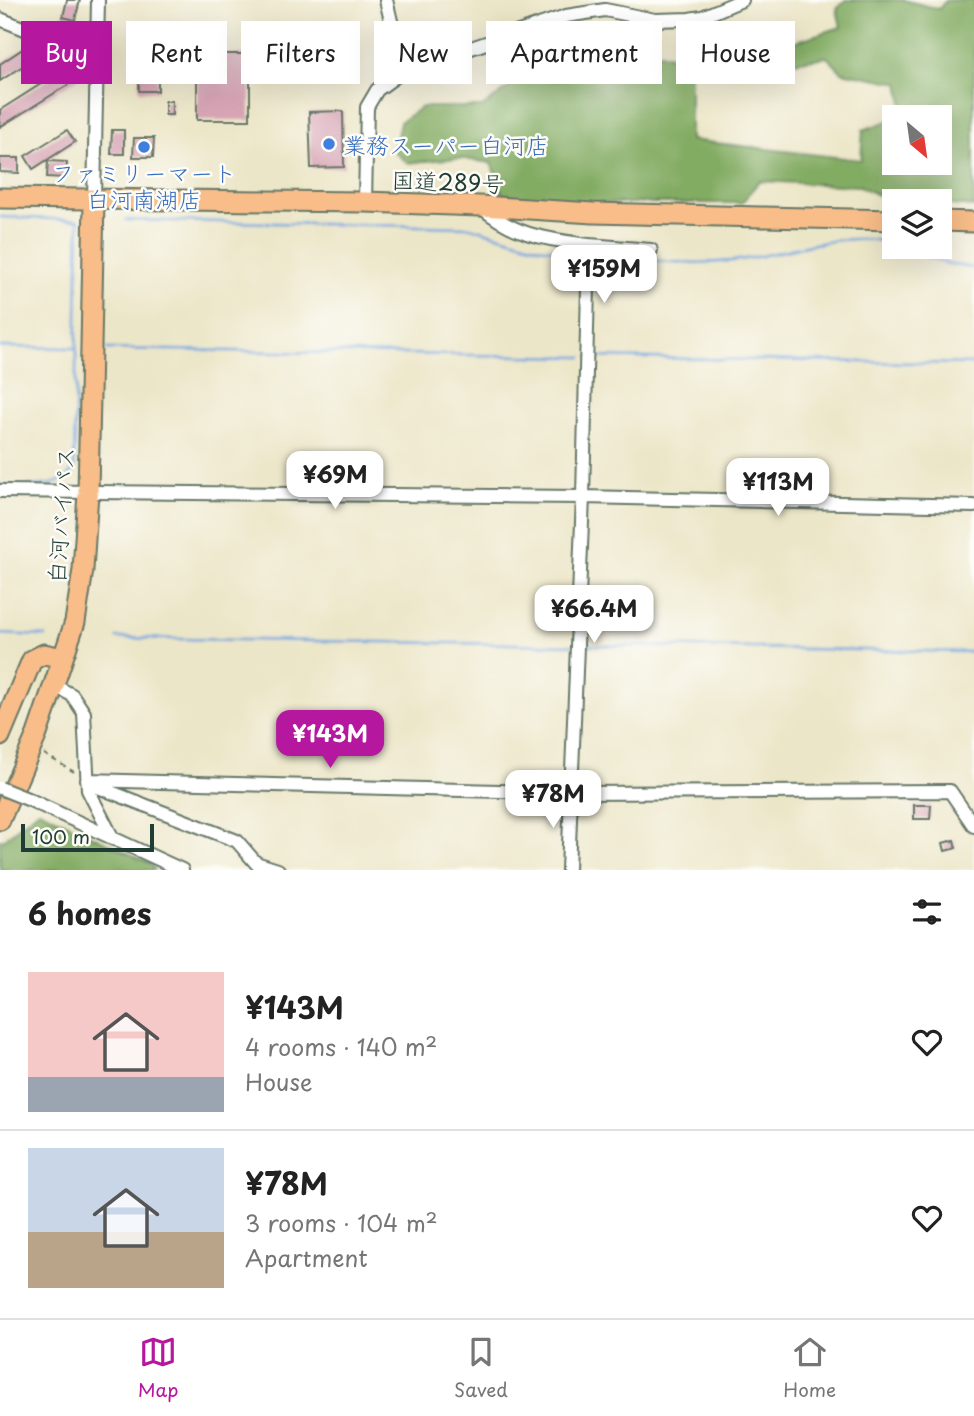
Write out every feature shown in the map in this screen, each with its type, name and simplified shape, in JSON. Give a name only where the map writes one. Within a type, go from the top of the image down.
[{"type":"highway","name":"国道289号","points":[[0,198],[365,202],[593,214],[882,220]]},
{"type":"highway","name":"白河バイパス","points":[[0,820],[37,734],[75,622],[83,570],[88,493],[94,200]]},
{"type":"highway","points":[[952,221],[974,222]]},
{"type":"highway","points":[[0,736],[32,660],[44,654],[63,658]]},
{"type":"street","points":[[98,0],[98,21]]},
{"type":"street","points":[[386,0],[391,21]]},
{"type":"street","points":[[472,48],[566,16],[605,10],[655,20],[689,19],[702,17],[741,0]]},
{"type":"street","points":[[0,19],[21,27]]},
{"type":"street","points":[[94,200],[98,84]]},
{"type":"street","points":[[365,202],[367,107],[377,90],[386,84]]},
{"type":"street","points":[[480,206],[498,222],[547,239],[651,250]]},
{"type":"street","points":[[568,870],[583,497],[589,245]]},
{"type":"street","points":[[0,491],[583,497],[974,506]]},
{"type":"street","points":[[53,685],[72,695],[84,713],[90,798],[113,839]]},
{"type":"street","points":[[89,780],[572,793],[950,792],[974,826]]},
{"type":"street","points":[[89,780],[98,787],[237,841],[256,863],[278,870]]},
{"type":"street","points":[[0,788],[182,870]]},
{"type":"path","points":[[40,752],[89,780]]},
{"type":"green space","points":[[845,0],[904,0],[939,9],[946,0],[974,0],[974,207],[952,205],[952,189],[882,189],[882,197],[860,186],[759,181],[742,203],[576,203],[503,195],[491,163],[458,158],[407,163],[394,151],[400,122],[422,107],[482,107],[514,84],[662,84],[662,54],[676,58],[676,84],[690,84],[690,140],[861,160],[863,130],[882,123],[882,175],[952,175],[952,105],[903,105],[899,83],[842,72],[827,57],[795,62],[795,42],[841,27],[837,9]]},
{"type":"green space","points":[[39,810],[151,864],[155,870],[0,870],[0,839],[3,840]]},
{"type":"building","points":[[67,0],[80,0],[75,20],[63,17]]},
{"type":"building","points":[[21,50],[21,67],[0,81],[0,64]]},
{"type":"building","points":[[227,54],[241,54],[241,84],[250,84],[250,120],[197,120],[197,84],[227,84]]},
{"type":"building","points":[[41,84],[69,84],[0,127],[0,110]]},
{"type":"building","points":[[139,84],[158,84],[158,91],[139,91]]},
{"type":"building","points":[[165,101],[172,101],[172,115],[165,115]]},
{"type":"building","points":[[343,111],[344,167],[311,168],[309,112]]},
{"type":"building","points":[[67,130],[75,142],[33,169],[25,156]]},
{"type":"building","points":[[112,130],[124,130],[124,154],[111,154]]},
{"type":"building","points":[[134,138],[154,138],[153,157],[133,157]]},
{"type":"building","points":[[0,158],[19,158],[19,173],[0,172]]},
{"type":"building","points":[[48,161],[67,162],[66,178],[47,177]]},
{"type":"building","points":[[914,805],[931,805],[930,819],[914,819]]},
{"type":"building","points":[[954,840],[956,848],[945,851],[943,843]]},
{"type":"waterway","points":[[0,217],[79,220],[74,468],[61,481],[51,484],[0,485]]},
{"type":"waterway","points":[[125,220],[470,227],[539,247],[583,254]]},
{"type":"waterway","points":[[593,254],[697,263],[752,258],[833,241],[853,239],[882,242]]},
{"type":"waterway","points":[[934,259],[974,268]]},
{"type":"waterway","points":[[0,347],[76,348]]},
{"type":"waterway","points":[[107,349],[582,357]]},
{"type":"waterway","points":[[589,357],[974,364]]},
{"type":"waterway","points":[[0,634],[46,636]]},
{"type":"waterway","points":[[117,638],[572,645]]},
{"type":"waterway","points":[[582,645],[974,652]]},
{"type":"place","name":"業務スーパー白河店","points":[[329,144]]},
{"type":"place","name":"ファミリーマート 白河南湖店","points":[[144,147]]}]
